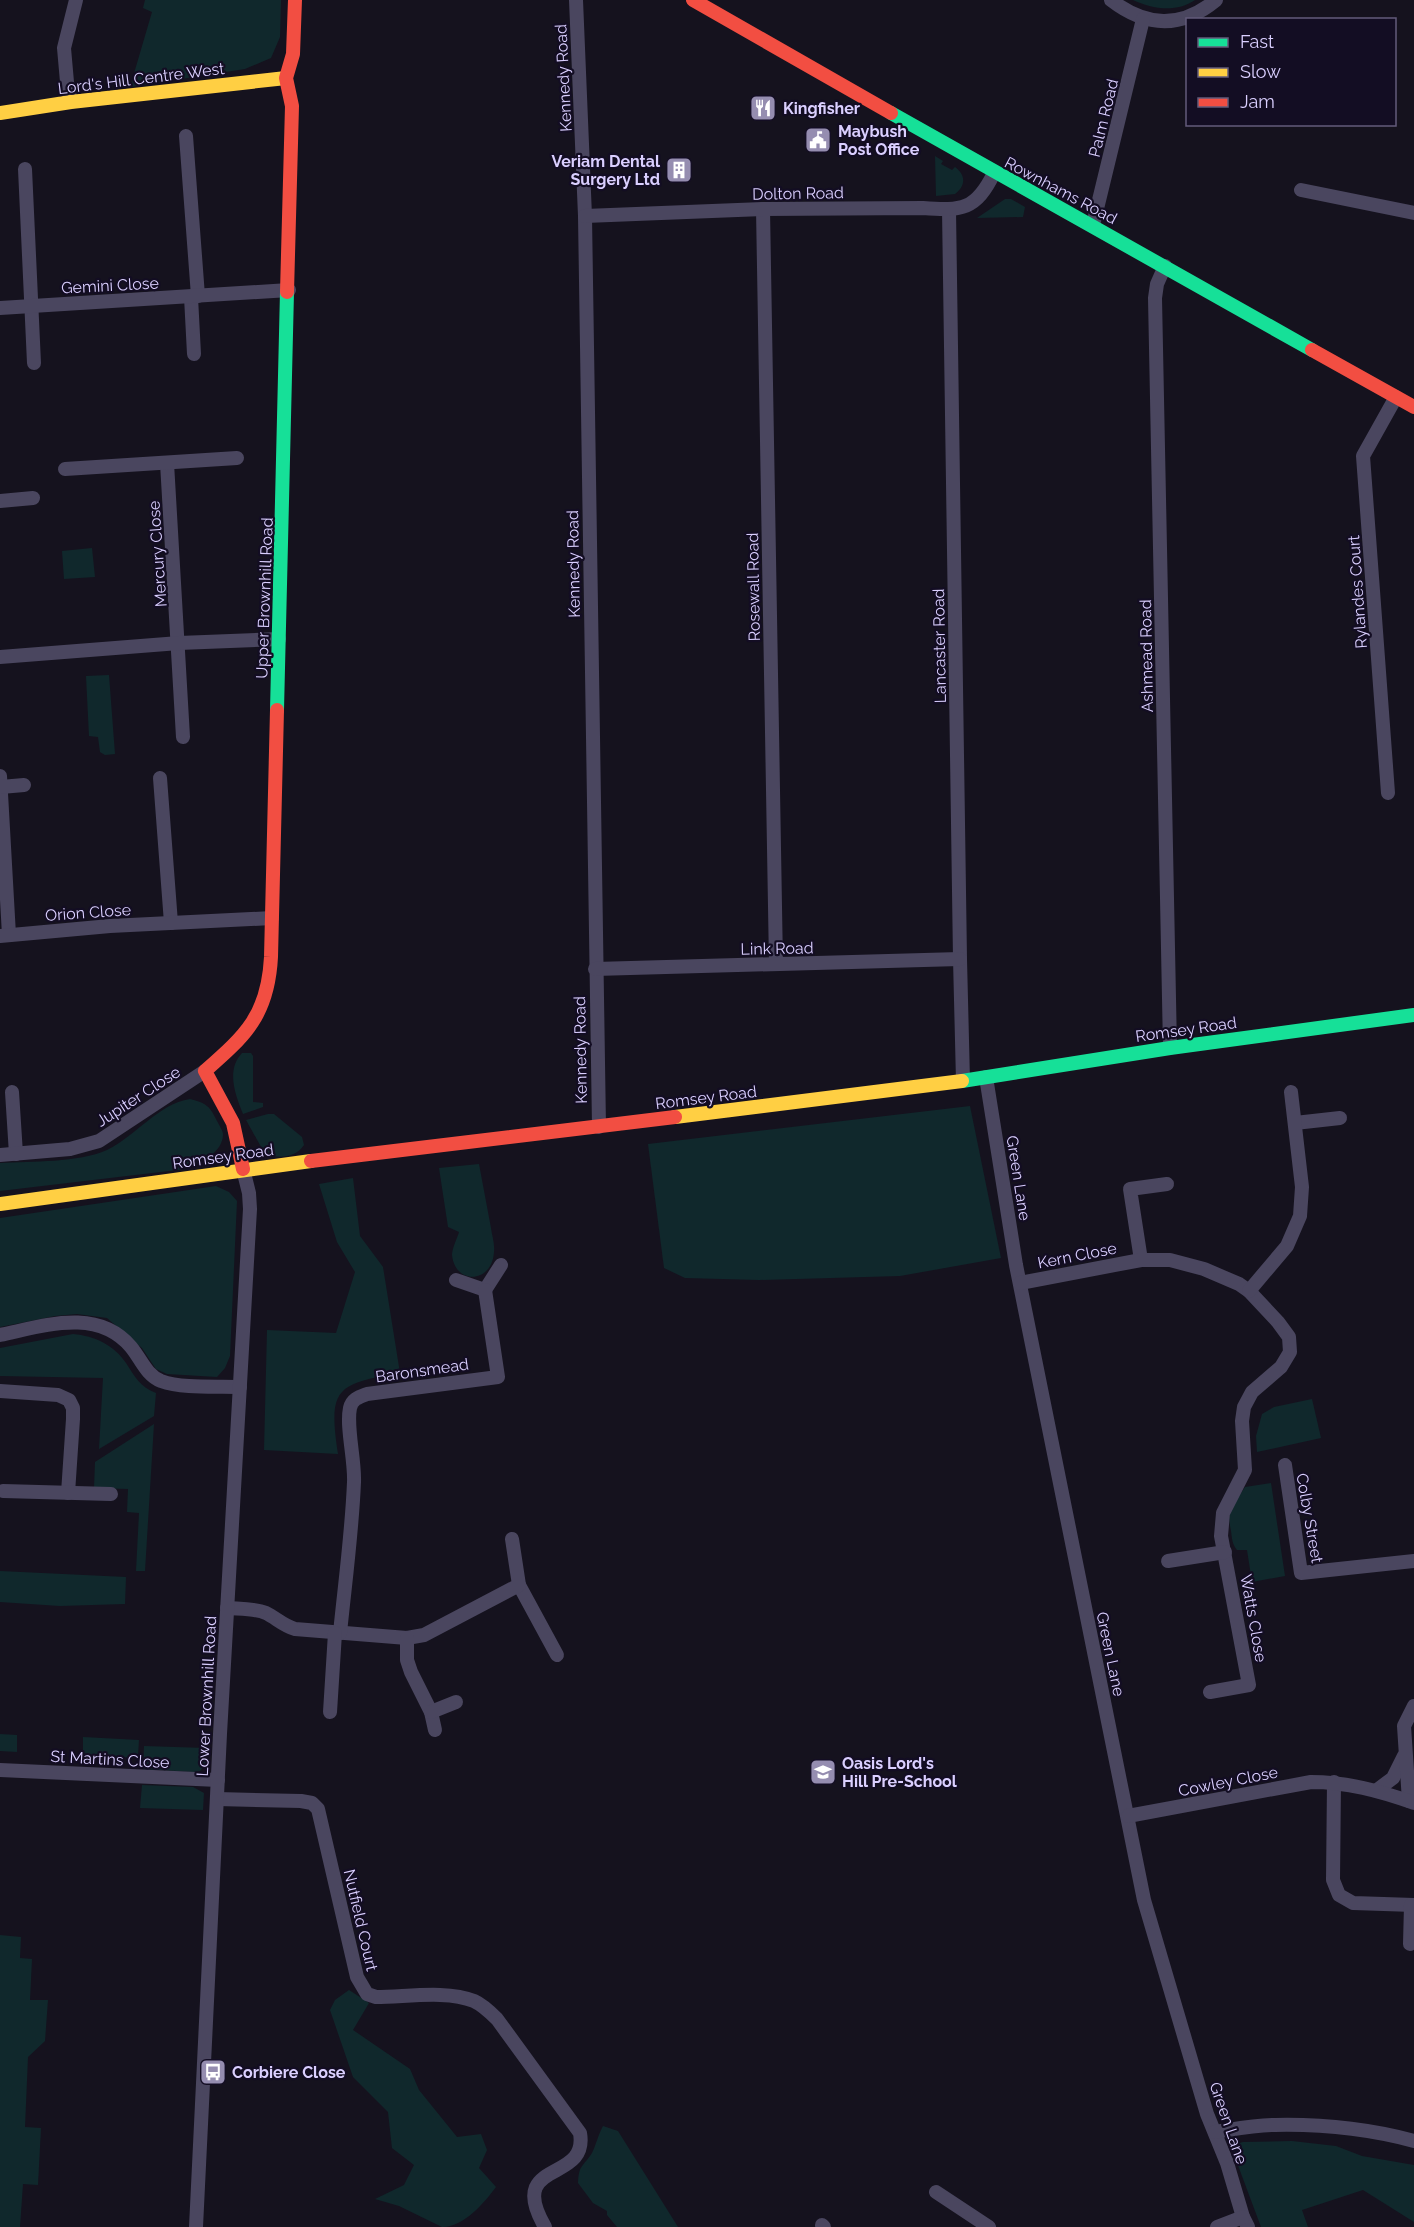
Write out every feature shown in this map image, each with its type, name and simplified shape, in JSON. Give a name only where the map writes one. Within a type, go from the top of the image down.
[{"type":"street","points":[[71,102],[64,48],[76,0]]},
{"type":"street","name":"Upper Brownhill Road","points":[[206,1071],[232,1048],[252,1023],[263,1003],[268,981],[272,918],[289,290],[292,106],[286,78],[293,54],[295,0]]},
{"type":"street","name":"Kennedy Road","points":[[576,0],[585,216],[599,1127]]},
{"type":"street","name":"Rownhams Road","points":[[693,0],[994,173],[1094,225],[1414,407]]},
{"type":"street","points":[[1111,0],[1125,11],[1143,19],[1164,22],[1178,20],[1202,11],[1216,0]]},
{"type":"street","name":"Palm Road","points":[[1094,225],[1143,19]]},
{"type":"street","name":"Lord's Hill Centre West","points":[[0,113],[71,102],[286,78]]},
{"type":"street","points":[[186,136],[195,296],[194,354]]},
{"type":"street","points":[[25,169],[34,363]]},
{"type":"street","name":"Dolton Road","points":[[585,216],[763,209],[923,208],[949,210],[975,202],[985,192],[994,173]]},
{"type":"street","points":[[1301,190],[1414,213]]},
{"type":"street","name":"Rosewall Road","points":[[763,209],[776,964]]},
{"type":"street","name":"Lancaster Road","points":[[949,210],[963,1081]]},
{"type":"street","name":"Ashmead Road","points":[[1165,266],[1157,284],[1155,298],[1170,1048]]},
{"type":"street","name":"Gemini Close","points":[[0,308],[289,290]]},
{"type":"street","name":"Rylandes Court","points":[[1388,793],[1363,456],[1396,397]]},
{"type":"street","points":[[65,469],[237,458]]},
{"type":"street","name":"Mercury Close","points":[[167,463],[183,737]]},
{"type":"street","points":[[0,501],[33,498]]},
{"type":"street","points":[[0,657],[179,643],[279,639]]},
{"type":"street","name":"Orion Close","points":[[0,776],[4,935],[272,918]]},
{"type":"street","points":[[160,778],[171,923]]},
{"type":"street","points":[[1,787],[24,785]]},
{"type":"street","name":"Link Road","points":[[595,969],[960,959]]},
{"type":"street","name":"Romsey Road","points":[[0,1204],[243,1168],[599,1127],[963,1081],[1170,1048],[1414,1015]]},
{"type":"street","points":[[206,1071],[233,1123],[243,1168]]},
{"type":"street","name":"Jupiter Close","points":[[0,1155],[70,1149],[99,1141],[206,1071]]},
{"type":"street","name":"Green Lane","points":[[986,1077],[1020,1283],[1144,1900],[1200,2092],[1227,2163],[1245,2222]]},
{"type":"street","points":[[12,1092],[16,1154]]},
{"type":"street","points":[[1249,1291],[1287,1245],[1300,1216],[1302,1187],[1291,1092]]},
{"type":"street","points":[[1295,1124],[1340,1118]]},
{"type":"street","name":"Lower Brownhill Road","points":[[196,2227],[227,1608],[250,1209],[243,1168]]},
{"type":"street","name":"Kern Close","points":[[1141,1260],[1130,1189],[1167,1184]]},
{"type":"street","name":"Kern Close","points":[[1020,1283],[1141,1260],[1170,1260],[1204,1269],[1239,1284],[1249,1291]]},
{"type":"street","points":[[456,1280],[485,1290],[501,1265]]},
{"type":"street","name":"Baronsmead","points":[[330,1712],[354,1482],[354,1456],[349,1417],[351,1405],[357,1398],[367,1394],[498,1377],[485,1290]]},
{"type":"street","name":"Watts Close","points":[[1210,1692],[1249,1685],[1221,1536],[1222,1513],[1245,1470],[1242,1421],[1244,1407],[1252,1392],[1281,1368],[1290,1352],[1289,1337],[1249,1291]]},
{"type":"street","points":[[0,1335],[72,1322],[87,1322],[104,1326],[129,1344],[146,1369],[163,1381],[198,1386],[240,1387]]},
{"type":"street","points":[[0,1391],[58,1395],[69,1400],[73,1408],[73,1419],[68,1493]]},
{"type":"street","name":"Colby Street","points":[[1285,1465],[1301,1573],[1414,1561]]},
{"type":"street","points":[[3,1491],[111,1494]]},
{"type":"street","points":[[512,1539],[519,1585],[557,1655]]},
{"type":"street","points":[[1168,1561],[1225,1552]]},
{"type":"street","points":[[227,1608],[260,1611],[269,1614],[285,1626],[295,1629],[406,1638],[424,1635],[438,1629],[519,1585]]},
{"type":"street","points":[[406,1638],[407,1660],[431,1712],[435,1731]]},
{"type":"street","points":[[431,1712],[456,1702]]},
{"type":"street","name":"Cowley Close","points":[[1128,1816],[1311,1782],[1334,1782],[1377,1790],[1411,1802],[1404,1756],[1404,1726],[1414,1706]]},
{"type":"street","points":[[1377,1790],[1393,1778],[1404,1756]]},
{"type":"street","name":"St Martins Close","points":[[0,1770],[218,1780]]},
{"type":"street","points":[[1334,1782],[1333,1880],[1339,1895],[1353,1903],[1413,1905],[1410,1944]]},
{"type":"street","name":"Nutfield Court","points":[[217,1799],[301,1801],[312,1803],[318,1809],[357,1977],[367,1994],[451,1996],[475,2001],[497,2019],[580,2133],[582,2144],[579,2153],[572,2161],[539,2180],[535,2188],[533,2199],[536,2213],[545,2227]]},
{"type":"street","points":[[1215,2132],[1273,2125],[1321,2126],[1380,2133],[1414,2141]]},
{"type":"street","points":[[936,2192],[989,2227]]},
{"type":"street","points":[[1217,2227],[1245,2222]]},
{"type":"green space","points":[[145,0],[281,0],[280,37],[271,58],[245,69],[130,87],[152,12],[143,8]]},
{"type":"green space","points":[[1133,0],[1195,0],[1180,7],[1164,8],[1148,6]]},
{"type":"green space","points":[[935,156],[943,161],[941,164],[952,170],[955,167],[961,173],[963,184],[955,194],[936,196]]},
{"type":"green space","points":[[1005,199],[1011,199],[1025,207],[1023,217],[977,218]]},
{"type":"green space","points":[[92,548],[95,577],[64,579],[62,551]]},
{"type":"green space","points":[[109,675],[115,754],[105,755],[100,752],[98,737],[89,736],[86,676]]},
{"type":"green space","points":[[242,1053],[251,1053],[253,1056],[253,1102],[263,1103],[263,1107],[243,1114],[235,1090],[233,1074],[237,1060]]},
{"type":"green space","points":[[190,1099],[210,1109],[223,1134],[222,1141],[215,1152],[198,1164],[186,1169],[0,1191],[0,1163],[55,1161],[83,1157],[107,1150],[168,1107]]},
{"type":"green space","points":[[970,1106],[1001,1258],[900,1276],[759,1280],[685,1278],[664,1268],[648,1144]]},
{"type":"green space","points":[[274,1114],[302,1137],[304,1145],[296,1153],[276,1157],[265,1154],[246,1120]]},
{"type":"green space","points":[[479,1164],[494,1249],[492,1263],[487,1270],[473,1277],[460,1272],[455,1265],[452,1252],[459,1232],[448,1227],[439,1168]]},
{"type":"green space","points":[[353,1178],[360,1236],[383,1267],[400,1373],[362,1381],[341,1393],[336,1402],[334,1415],[338,1454],[264,1450],[267,1330],[336,1333],[355,1272],[337,1242],[319,1184]]},
{"type":"green space","points":[[216,1186],[229,1192],[237,1201],[230,1356],[225,1368],[217,1377],[167,1374],[156,1369],[142,1348],[107,1318],[77,1314],[0,1327],[0,1218]]},
{"type":"green space","points":[[73,1334],[96,1339],[110,1346],[142,1385],[156,1393],[154,1416],[99,1449],[103,1378],[0,1376],[0,1348]]},
{"type":"green space","points":[[1312,1399],[1321,1438],[1257,1452],[1256,1436],[1262,1414],[1274,1407]]},
{"type":"green space","points":[[154,1424],[145,1571],[136,1571],[139,1513],[127,1512],[128,1489],[94,1488],[95,1462]]},
{"type":"green space","points":[[1271,1483],[1285,1576],[1252,1582],[1247,1550],[1237,1550],[1233,1543],[1229,1517],[1234,1503],[1245,1487]]},
{"type":"green space","points":[[0,1571],[126,1577],[125,1604],[60,1606],[0,1602]]},
{"type":"green space","points":[[0,1734],[17,1735],[17,1752],[0,1751]]},
{"type":"green space","points":[[83,1737],[139,1740],[138,1758],[83,1755]]},
{"type":"green space","points":[[144,1746],[206,1748],[206,1764],[200,1771],[193,1772],[143,1769]]},
{"type":"green space","points":[[142,1785],[193,1787],[204,1793],[203,1810],[140,1808]]},
{"type":"green space","points":[[0,1935],[21,1937],[20,1958],[32,1959],[30,2000],[48,2000],[45,2041],[28,2057],[25,2127],[41,2128],[38,2185],[23,2184],[20,2227],[0,2227]]},
{"type":"green space","points":[[349,1990],[369,2003],[353,2030],[410,2069],[419,2090],[457,2137],[481,2134],[487,2150],[479,2168],[496,2187],[479,2207],[458,2223],[442,2227],[399,2206],[375,2199],[404,2185],[414,2165],[392,2148],[388,2112],[353,2077],[330,2010],[335,2000]]},
{"type":"green space","points":[[603,2126],[618,2131],[678,2227],[617,2227],[607,2215],[607,2211],[593,2203],[578,2183],[580,2169],[592,2153]]},
{"type":"green space","points":[[1292,2141],[1336,2146],[1362,2156],[1414,2165],[1414,2222],[1363,2190],[1302,2210],[1308,2227],[1261,2227],[1233,2152],[1236,2144],[1243,2142]]},
{"type":"traffic: fast","points":[[891,113],[1312,350]]},
{"type":"traffic: fast","points":[[277,710],[287,292]]},
{"type":"traffic: fast","points":[[962,1081],[1170,1048],[1414,1015]]},
{"type":"traffic: slow","points":[[0,113],[71,102],[286,78]]},
{"type":"traffic: slow","points":[[675,1117],[962,1081]]},
{"type":"traffic: slow","points":[[0,1204],[311,1161]]},
{"type":"traffic: jam","points":[[287,292],[292,106],[286,78],[293,54],[295,0]]},
{"type":"traffic: jam","points":[[693,0],[891,113]]},
{"type":"traffic: jam","points":[[1312,350],[1414,407]]},
{"type":"traffic: jam","points":[[243,1169],[233,1123],[205,1071],[232,1046],[252,1022],[260,1009],[269,977],[277,710]]},
{"type":"traffic: jam","points":[[311,1161],[675,1117]]},
{"type":"place","name":"Kingfisher","points":[[763,108]]},
{"type":"place","name":"Maybush Post Office","points":[[818,140]]},
{"type":"place","name":"Veriam Dental Surgery Ltd","points":[[679,170]]},
{"type":"place","name":"Oasis Lord's Hill Pre-School","points":[[823,1772]]},
{"type":"place","name":"Corbiere Close","points":[[213,2072]]}]
